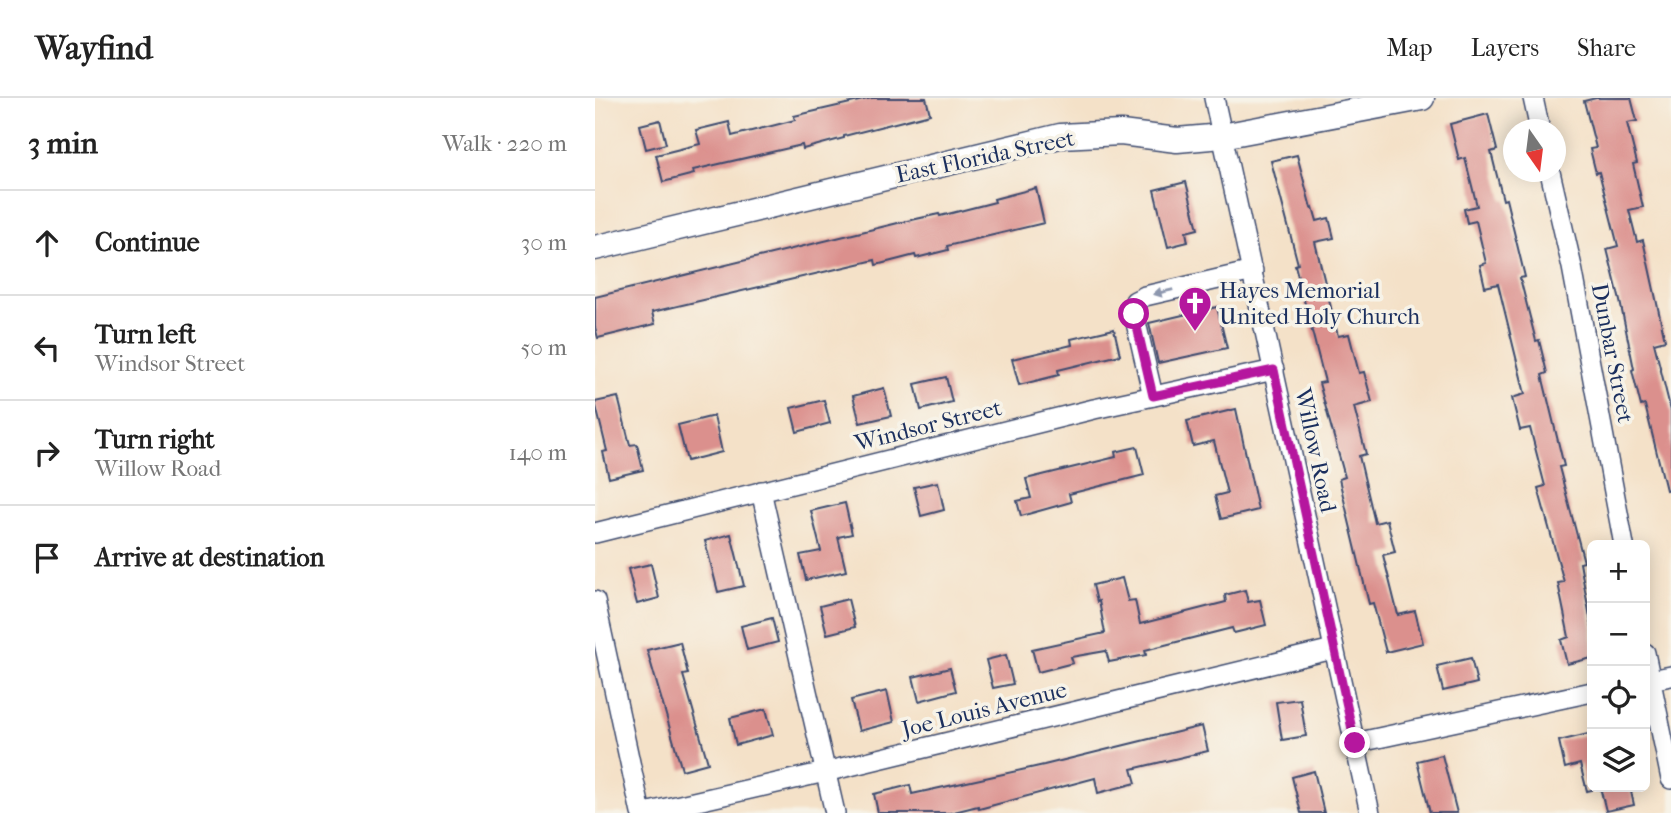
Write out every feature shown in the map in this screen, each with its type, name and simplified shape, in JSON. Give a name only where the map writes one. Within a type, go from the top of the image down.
[{"type":"main road","name":"East Florida Street","points":[[595,248],[1060,136],[1121,133],[1177,140],[1221,136],[1422,98]]},
{"type":"street","name":"Willow Road","points":[[1214,98],[1370,813]]},
{"type":"street","points":[[1533,98],[1538,119]]},
{"type":"street","name":"Dunbar Street","points":[[1552,182],[1574,280],[1623,540]]},
{"type":"street","points":[[1153,396],[1134,314],[1135,301],[1145,296],[1253,271]]},
{"type":"street","name":"Windsor Street","points":[[595,533],[1153,396],[1274,370]]},
{"type":"street","points":[[761,491],[835,813]]},
{"type":"street","points":[[595,601],[643,813]]},
{"type":"street","name":"Joe Louis Avenue","points":[[643,813],[825,772],[1333,649]]},
{"type":"street","points":[[1650,680],[1671,676]]},
{"type":"street","points":[[1650,692],[1671,779]]},
{"type":"street","points":[[1355,743],[1587,693]]},
{"type":"building","points":[[872,98],[926,98],[930,114],[803,149],[802,145],[693,170],[694,174],[663,182],[656,155],[700,144],[696,130],[729,122],[732,136],[795,120],[794,116]]},
{"type":"building","points":[[1596,98],[1631,98],[1637,121],[1627,123],[1637,163],[1633,164],[1643,207],[1629,210],[1637,242],[1643,240],[1665,340],[1654,343],[1671,411],[1671,489],[1666,490],[1645,405],[1641,406],[1632,370],[1634,369],[1620,301],[1607,249],[1618,246],[1599,172],[1596,173],[1590,149],[1596,148],[1584,101]]},
{"type":"building","points":[[1488,114],[1497,150],[1491,152],[1503,200],[1506,199],[1525,277],[1520,278],[1547,373],[1542,375],[1564,466],[1559,467],[1584,562],[1580,563],[1587,601],[1587,659],[1567,664],[1561,640],[1569,637],[1558,583],[1564,582],[1538,488],[1545,486],[1530,428],[1520,430],[1512,398],[1525,394],[1498,284],[1485,287],[1480,265],[1486,263],[1476,221],[1467,223],[1464,209],[1477,206],[1465,158],[1459,160],[1450,124]]},
{"type":"building","points":[[660,120],[666,144],[646,149],[640,125]]},
{"type":"building","points":[[1297,155],[1311,208],[1313,207],[1317,221],[1329,218],[1334,238],[1315,242],[1338,336],[1349,334],[1359,373],[1364,372],[1372,402],[1354,407],[1366,454],[1359,456],[1375,523],[1387,520],[1395,552],[1383,555],[1398,615],[1415,611],[1423,643],[1386,652],[1373,603],[1369,604],[1339,479],[1345,477],[1319,383],[1325,382],[1271,161]]},
{"type":"building","points":[[1186,182],[1198,229],[1186,232],[1188,242],[1168,247],[1154,190]]},
{"type":"building","points":[[1036,188],[1044,223],[947,246],[948,250],[916,258],[915,255],[876,265],[875,260],[652,312],[655,324],[598,338],[595,327],[595,297],[898,223],[939,214],[940,216]]},
{"type":"building","points":[[1217,307],[1227,348],[1158,363],[1149,323]]},
{"type":"building","points":[[1114,329],[1120,355],[1058,370],[1059,375],[1019,385],[1012,359],[1072,345],[1071,339]]},
{"type":"building","points":[[946,377],[952,402],[921,410],[915,384]]},
{"type":"building","points":[[884,388],[891,416],[860,423],[853,396]]},
{"type":"building","points":[[618,397],[630,445],[637,444],[643,470],[609,478],[603,452],[607,451],[595,402]]},
{"type":"building","points":[[824,400],[830,423],[797,432],[791,408]]},
{"type":"building","points":[[1236,409],[1258,510],[1221,519],[1215,496],[1227,493],[1214,441],[1193,446],[1187,421]]},
{"type":"building","points":[[714,416],[722,452],[687,461],[678,425]]},
{"type":"building","points":[[1137,447],[1144,475],[1069,494],[1071,502],[1021,516],[1017,501],[1031,498],[1026,479],[1116,457],[1115,452]]},
{"type":"building","points":[[938,482],[944,510],[921,516],[914,487]]},
{"type":"building","points":[[845,503],[852,534],[838,537],[846,571],[806,580],[800,555],[821,551],[811,511]]},
{"type":"building","points":[[731,534],[744,586],[718,592],[705,541]]},
{"type":"building","points":[[651,564],[659,598],[637,604],[628,569]]},
{"type":"building","points":[[1122,578],[1128,601],[1135,600],[1140,624],[1226,602],[1225,595],[1245,590],[1248,602],[1260,600],[1266,625],[1234,633],[1232,628],[1145,650],[1146,655],[1109,662],[1106,651],[1071,657],[1073,663],[1038,672],[1032,649],[1105,633],[1093,585]]},
{"type":"building","points":[[848,599],[855,627],[827,634],[820,606]]},
{"type":"building","points":[[772,618],[778,642],[747,650],[741,626]]},
{"type":"building","points":[[680,642],[688,674],[683,675],[708,763],[682,770],[647,650]]},
{"type":"building","points":[[1006,655],[1013,684],[993,688],[986,660]]},
{"type":"building","points":[[1471,658],[1477,683],[1443,691],[1437,666]]},
{"type":"building","points":[[950,668],[956,691],[919,701],[913,677]]},
{"type":"building","points":[[887,691],[894,722],[859,731],[851,700]]},
{"type":"building","points":[[1300,699],[1306,736],[1282,740],[1276,702]]},
{"type":"building","points":[[766,709],[773,735],[736,745],[730,718]]},
{"type":"building","points":[[1202,726],[1208,751],[1132,769],[1136,783],[1098,793],[1095,778],[979,809],[978,806],[950,813],[878,813],[874,794],[910,785],[912,794]]},
{"type":"building","points":[[1587,734],[1587,791],[1580,764],[1565,768],[1559,741]]},
{"type":"building","points":[[1442,755],[1457,813],[1430,813],[1417,761]]},
{"type":"building","points":[[1314,771],[1324,813],[1301,813],[1292,777]]},
{"type":"building","points":[[1601,792],[1631,792],[1634,805],[1606,811]]},
{"type":"place","name":"Hayes Memorial United Holy Church","points":[[1195,333]]},
{"type":"route","points":[[1134,314],[1153,396],[1274,370],[1355,743]]}]
